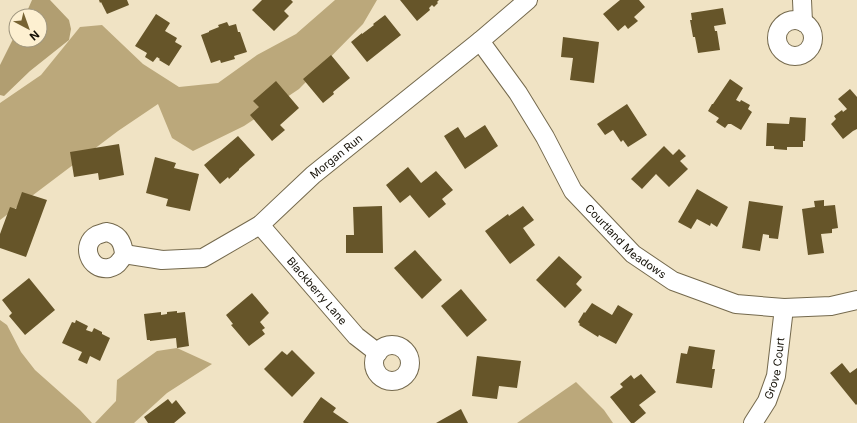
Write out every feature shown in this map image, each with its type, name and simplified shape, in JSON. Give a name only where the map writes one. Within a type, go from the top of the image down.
[{"type":"street","name":"Morgan Run","points":[[124,254],[162,260],[203,258],[260,225],[313,175],[480,41],[528,0]]},
{"type":"street","points":[[802,0],[803,22]]},
{"type":"street","name":"Courtland Meadows","points":[[480,41],[518,93],[546,137],[573,191],[633,254],[673,281],[736,304],[784,308],[831,306],[857,300]]},
{"type":"street","name":"Blackberry Lane","points":[[260,225],[356,336],[378,353]]},
{"type":"street","name":"Grove Court","points":[[753,423],[767,400],[776,376],[784,308]]},
{"type":"shaded area","points":[[32,0],[50,0],[69,20],[71,29],[69,40],[30,71],[4,96],[0,95],[0,65],[8,48],[48,48],[48,8],[28,8]]},
{"type":"shaded area","points":[[335,0],[377,0],[363,24],[299,89],[244,126],[193,151],[172,138],[158,104],[118,131],[0,220],[0,103],[41,75],[80,27],[102,25],[143,64],[179,87],[218,83],[257,55],[296,34]]},
{"type":"shaded area","points":[[0,320],[7,325],[21,352],[35,370],[80,410],[92,423],[0,423]]},
{"type":"shaded area","points":[[177,348],[212,364],[167,393],[134,423],[95,423],[116,401],[117,380],[157,351]]},
{"type":"shaded area","points":[[576,382],[604,410],[613,423],[517,423]]},
{"type":"building","points":[[99,0],[127,0],[129,5],[107,14]]},
{"type":"building","points":[[262,0],[291,0],[293,2],[284,11],[289,16],[274,31],[252,10]]},
{"type":"building","points":[[400,0],[439,0],[434,7],[432,5],[429,8],[430,10],[417,21]]},
{"type":"building","points":[[620,0],[639,0],[645,7],[634,17],[638,21],[628,29],[625,25],[618,31],[603,14]]},
{"type":"building","points":[[723,8],[726,24],[714,26],[715,31],[717,31],[720,50],[698,53],[690,20],[692,20],[691,13]]},
{"type":"building","points":[[156,14],[170,23],[165,31],[177,38],[175,42],[182,46],[169,66],[157,57],[153,62],[145,57],[147,53],[135,46]]},
{"type":"building","points":[[385,15],[401,35],[367,62],[351,42]]},
{"type":"building","points":[[227,22],[229,26],[236,24],[247,52],[234,56],[235,59],[221,63],[220,60],[211,63],[201,35],[219,27],[218,25]]},
{"type":"building","points":[[563,37],[599,42],[594,83],[570,80],[573,58],[561,57]]},
{"type":"building","points":[[331,55],[350,78],[333,92],[334,94],[323,103],[303,79]]},
{"type":"building","points":[[730,79],[743,88],[736,100],[740,102],[741,100],[750,105],[748,109],[752,112],[741,130],[731,124],[728,124],[725,128],[716,122],[719,118],[708,111]]},
{"type":"building","points":[[276,81],[299,108],[280,125],[285,130],[272,141],[250,115],[259,107],[253,101]]},
{"type":"building","points":[[850,89],[857,97],[857,129],[843,139],[831,124],[836,119],[834,116],[842,110],[843,112],[847,109],[838,99]]},
{"type":"building","points":[[627,104],[647,135],[628,147],[623,140],[621,142],[613,130],[605,135],[597,124]]},
{"type":"building","points":[[790,117],[806,118],[805,141],[803,141],[803,147],[787,147],[787,150],[774,149],[774,146],[766,146],[767,123],[789,124]]},
{"type":"building","points":[[485,125],[498,146],[465,169],[444,136],[458,127],[465,138]]},
{"type":"building","points":[[238,136],[255,155],[229,179],[228,177],[220,184],[204,165]]},
{"type":"building","points":[[119,144],[124,175],[99,180],[98,173],[74,177],[70,152]]},
{"type":"building","points":[[664,146],[673,155],[679,149],[686,156],[680,161],[688,169],[669,187],[656,174],[642,189],[631,179]]},
{"type":"building","points":[[155,157],[176,163],[174,168],[199,174],[190,211],[166,206],[168,199],[146,193]]},
{"type":"building","points":[[408,167],[421,183],[436,171],[453,190],[442,199],[446,204],[429,218],[410,195],[400,203],[386,185]]},
{"type":"building","points":[[697,189],[728,207],[717,227],[711,223],[710,226],[697,219],[691,229],[678,222]]},
{"type":"building","points":[[22,192],[47,200],[26,257],[0,248],[0,234],[10,207],[16,209]]},
{"type":"building","points":[[824,200],[824,206],[835,205],[838,228],[832,229],[832,233],[821,234],[824,253],[808,255],[802,209],[815,207],[814,201]]},
{"type":"building","points":[[749,201],[783,206],[778,239],[769,238],[769,235],[763,234],[760,251],[742,248]]},
{"type":"building","points":[[382,206],[383,253],[346,253],[346,235],[354,235],[353,207]]},
{"type":"building","points":[[523,206],[534,220],[523,228],[535,245],[510,264],[485,231],[508,214],[509,216]]},
{"type":"building","points":[[415,250],[442,280],[422,299],[394,268]]},
{"type":"building","points":[[559,256],[582,277],[576,284],[582,290],[565,308],[536,280]]},
{"type":"building","points":[[29,278],[55,310],[25,335],[9,316],[12,313],[2,300]]},
{"type":"building","points":[[461,289],[487,320],[467,337],[441,306]]},
{"type":"building","points":[[252,293],[269,313],[260,322],[265,328],[262,330],[265,334],[249,346],[231,325],[233,324],[226,315]]},
{"type":"building","points":[[592,303],[612,315],[618,305],[633,314],[616,344],[599,335],[598,337],[579,325],[580,324],[578,322]]},
{"type":"building","points":[[177,311],[177,313],[185,312],[189,346],[177,348],[176,338],[150,341],[147,340],[144,314],[161,312],[161,315],[167,314],[167,312]]},
{"type":"building","points":[[76,320],[88,326],[86,330],[92,332],[94,328],[110,338],[100,361],[90,356],[87,364],[78,360],[82,352],[62,343],[72,322],[75,323]]},
{"type":"building","points":[[689,346],[715,350],[712,369],[715,369],[712,388],[676,383],[681,353],[687,354]]},
{"type":"building","points":[[292,350],[315,373],[292,397],[264,369],[282,351],[287,355]]},
{"type":"building","points":[[477,356],[521,361],[517,388],[499,386],[497,399],[472,396]]},
{"type":"building","points":[[842,363],[850,373],[857,368],[856,405],[830,373]]},
{"type":"building","points":[[641,374],[656,392],[639,405],[646,413],[634,423],[631,423],[610,397],[623,387],[620,384],[631,375],[634,379]]},
{"type":"building","points":[[321,397],[336,408],[333,412],[349,423],[304,423],[303,422]]},
{"type":"building","points":[[168,399],[172,404],[176,400],[186,413],[174,423],[148,423],[144,417]]},
{"type":"building","points":[[461,409],[468,423],[436,423]]}]
